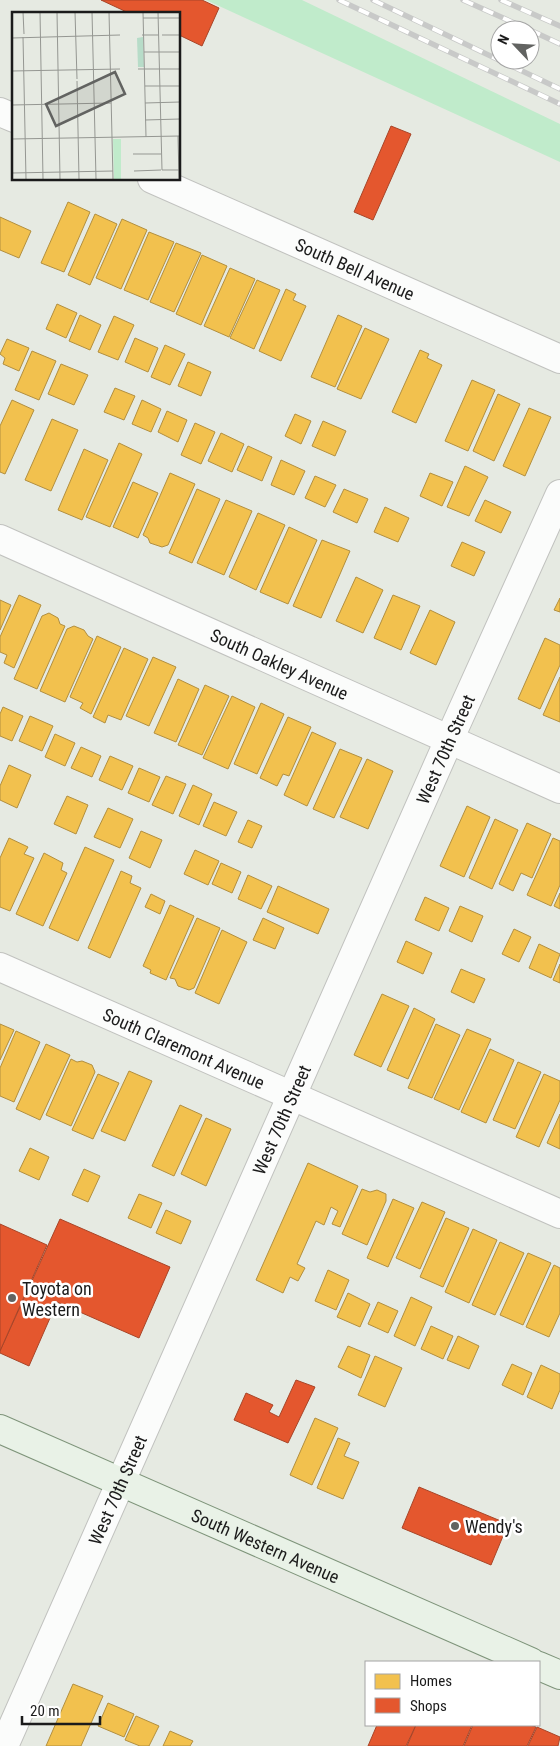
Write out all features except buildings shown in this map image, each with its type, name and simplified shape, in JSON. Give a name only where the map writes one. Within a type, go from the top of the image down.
[{"type":"main road","name":"South Western Avenue","points":[[0,1429],[529,1661]]},
{"type":"main road","points":[[540,1666],[560,1675]]},
{"type":"street","points":[[0,112],[12,117]]},
{"type":"street","name":"South Bell Avenue","points":[[154,180],[560,359]]},
{"type":"street","name":"West 70th Street","points":[[4,1746],[449,740],[560,494]]},
{"type":"street","name":"South Oakley Avenue","points":[[0,538],[560,789]]},
{"type":"street","name":"South Claremont Avenue","points":[[0,967],[560,1214]]},
{"type":"green space","points":[[206,0],[302,0],[560,124],[560,162]]},
{"type":"railway","points":[[339,0],[560,104]]},
{"type":"railway","points":[[373,0],[560,89]]},
{"type":"railway","points":[[463,0],[508,20]]},
{"type":"railway","points":[[501,0],[560,26]]},
{"type":"railway","points":[[540,35],[560,44]]},
{"type":"place","name":"Toyota on Western","points":[[12,1298]]},
{"type":"place","name":"Wendy's","points":[[455,1526]]}]
